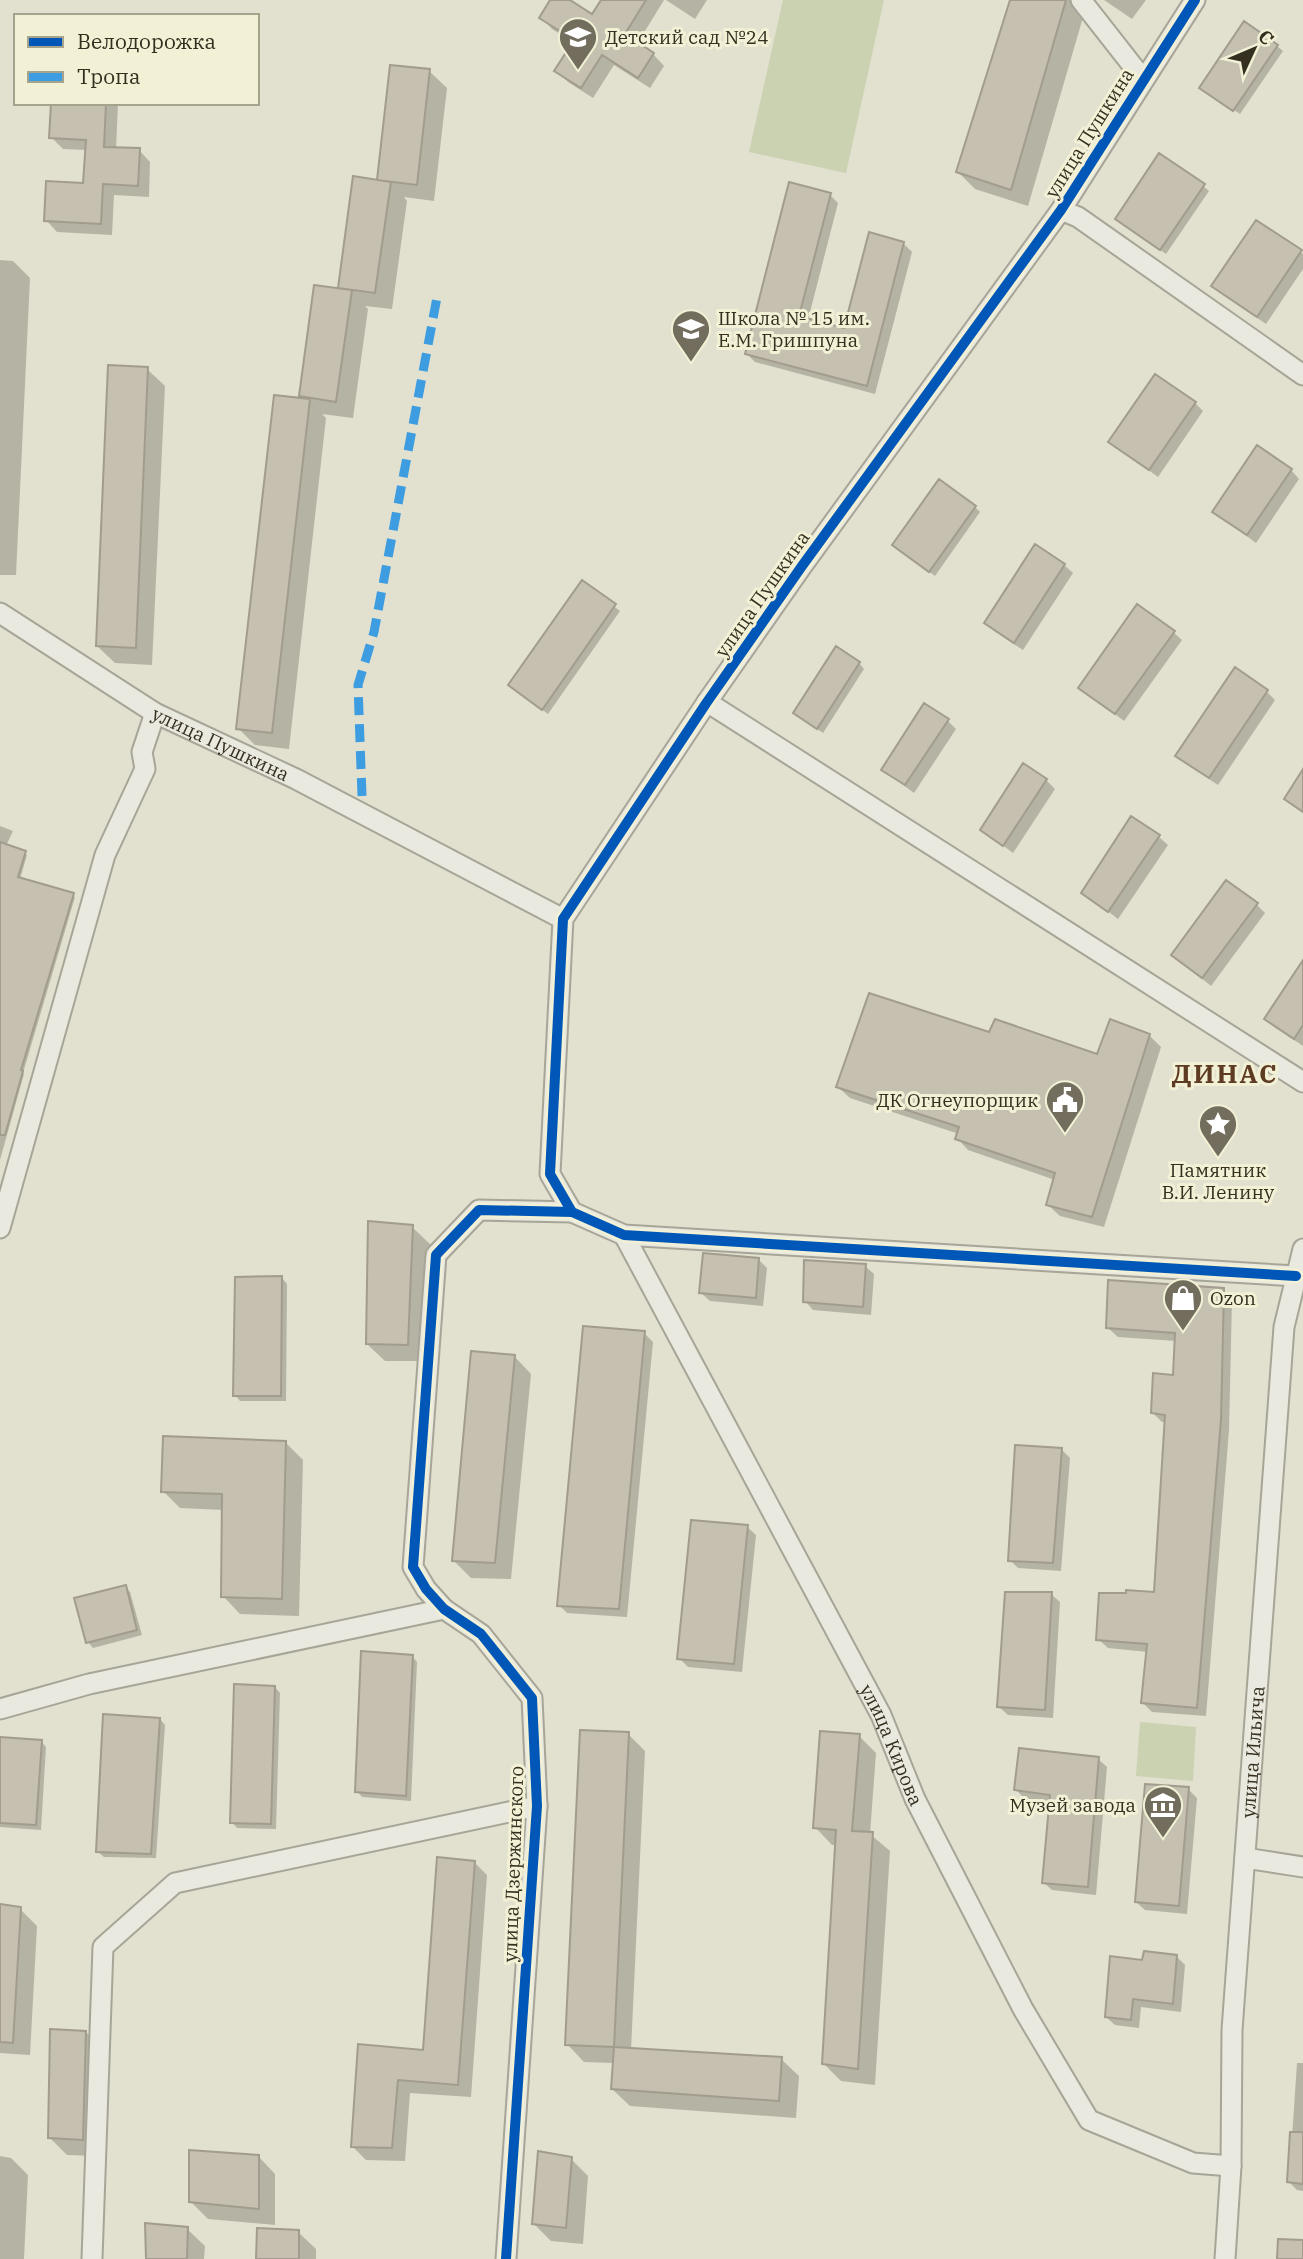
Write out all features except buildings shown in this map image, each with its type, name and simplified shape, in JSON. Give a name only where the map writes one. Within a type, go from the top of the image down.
[{"type":"street","points":[[1082,0],[1143,79]]},
{"type":"street","name":"улица Пушкина","points":[[0,613],[155,713],[296,779],[563,919],[707,702],[802,566],[1060,210],[1195,0]]},
{"type":"street","points":[[1060,210],[1077,217],[1303,375]]},
{"type":"street","points":[[707,702],[1303,1082]]},
{"type":"street","points":[[0,1228],[106,855],[145,769],[142,752],[155,713]]},
{"type":"street","points":[[563,919],[550,1174],[572,1212],[624,1235],[1296,1276]]},
{"type":"street","name":"улица Дзержинского","points":[[506,2259],[537,1806],[532,1698],[481,1634],[444,1609],[426,1590],[413,1567],[436,1255],[479,1210],[572,1212]]},
{"type":"street","name":"улица Кирова","points":[[624,1235],[881,1715],[915,1799],[1023,2009],[1089,2120],[1193,2163],[1231,2166]]},
{"type":"street","name":"улица Ильича","points":[[1225,2259],[1231,2166],[1232,2030],[1284,1327],[1303,1249]]},
{"type":"street","points":[[0,1709],[89,1684],[444,1609]]},
{"type":"street","points":[[92,2259],[103,1947],[175,1883],[537,1806]]},
{"type":"street","points":[[1245,1858],[1303,1867]]},
{"type":"green space","points":[[783,0],[884,0],[846,173],[749,152]]},
{"type":"green space","points":[[1140,1722],[1196,1727],[1193,1781],[1136,1776]]},
{"type":"marked path","points":[[362,796],[358,685],[374,632],[438,292]]},
{"type":"cycle path","points":[[1195,0],[1061,210],[802,566],[707,702],[563,919],[550,1174],[572,1212],[624,1235],[1296,1276]]},
{"type":"cycle path","points":[[506,2259],[537,1806],[532,1698],[481,1634],[444,1609],[426,1589],[413,1567],[436,1255],[479,1210],[572,1212]]},
{"type":"place","name":"Детский сад №24","points":[[578,71]]},
{"type":"place","name":"Школа № 15 им. Е.М. Гришпуна","points":[[691,363]]},
{"type":"place","name":"ДК Огнеупорщик","points":[[1065,1134]]},
{"type":"place","name":"Памятник В.И. Ленину","points":[[1218,1158]]},
{"type":"place","name":"Ozon","points":[[1183,1332]]},
{"type":"place","name":"Музей завода","points":[[1163,1839]]},
{"type":"district","name":"ДИНАС","points":[[1225,1074]]}]
